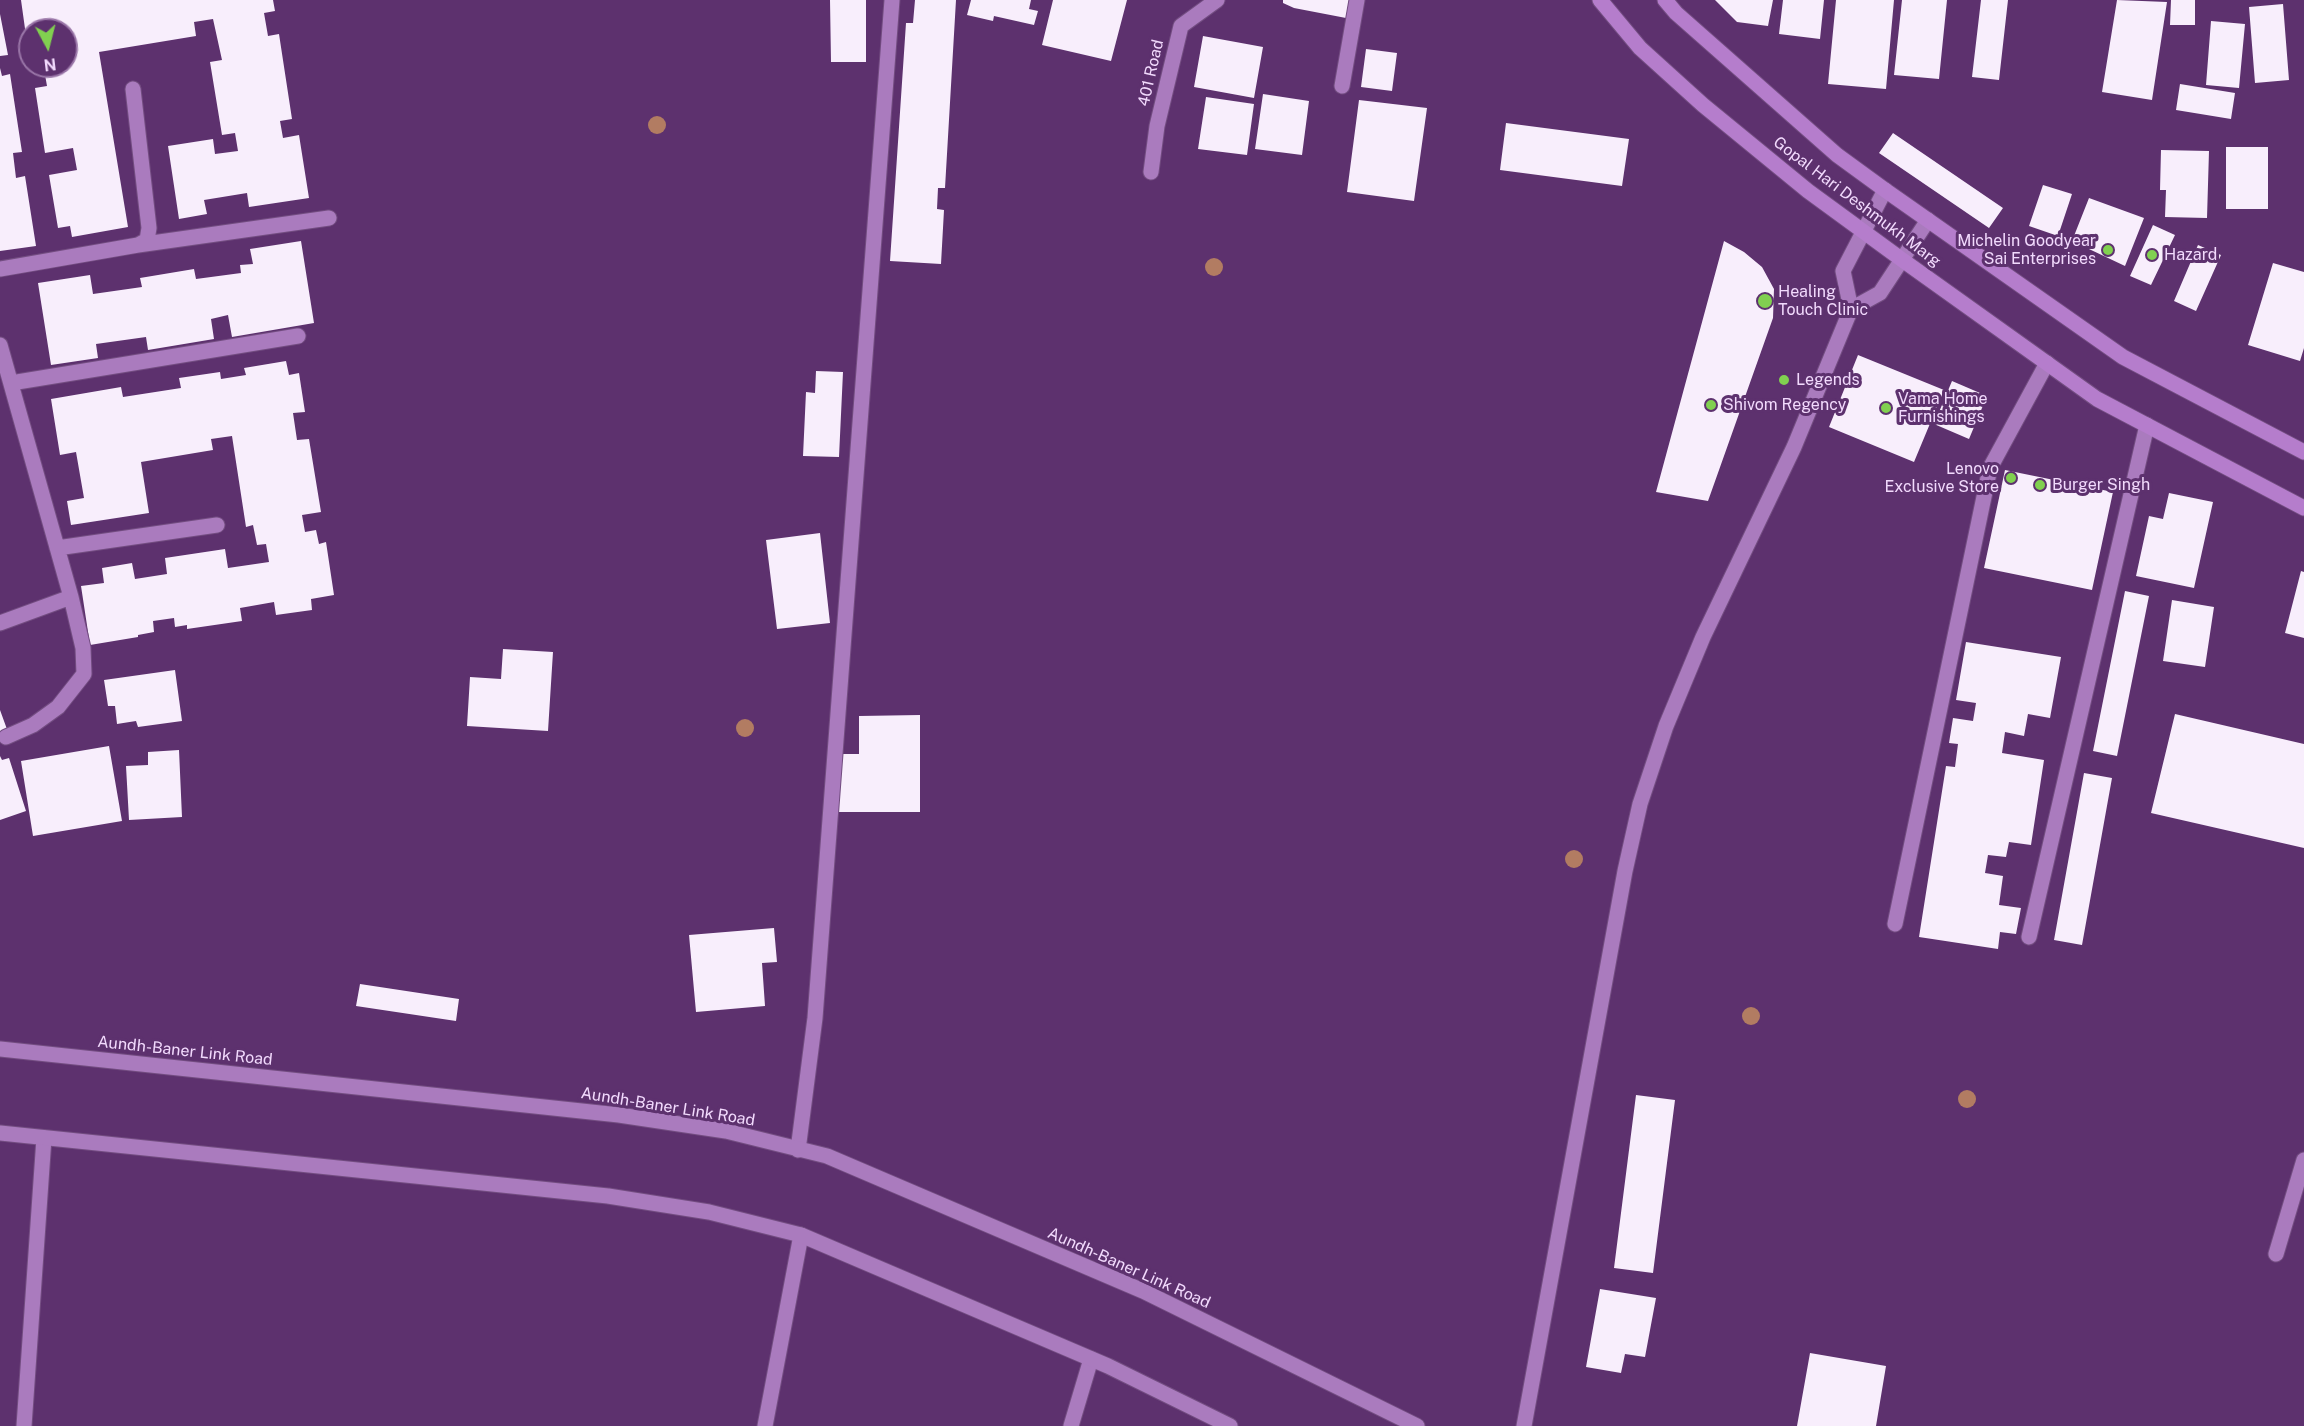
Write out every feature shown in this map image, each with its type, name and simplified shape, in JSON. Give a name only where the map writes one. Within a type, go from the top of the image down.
[{"type":"main road","name":"Gopal Hari Deshmukh Marg","points":[[1600,0],[1640,48],[1703,105],[1808,191],[1900,259],[2097,399],[2304,508]]},
{"type":"main road","name":"Gopal Hari Deshmukh Marg","points":[[1665,0],[1676,13],[1837,155],[1885,190],[2123,357],[2304,452]]},
{"type":"street","points":[[798,1150],[815,1018],[892,0]]},
{"type":"street","name":"401 Road","points":[[1151,172],[1157,126],[1181,26],[1217,0]]},
{"type":"street","points":[[1342,86],[1357,0]]},
{"type":"street","points":[[134,89],[149,228],[147,240],[138,245]]},
{"type":"street","points":[[1524,1426],[1624,871],[1640,804],[1666,726],[1703,637],[1794,447],[1851,309],[1843,271],[1885,190]]},
{"type":"street","points":[[0,269],[138,245],[329,218]]},
{"type":"street","points":[[1851,309],[1880,293],[1900,259],[1928,220]]},
{"type":"street","points":[[11,383],[298,336]]},
{"type":"street","points":[[0,345],[71,597],[83,648],[84,674],[58,707],[33,725],[6,737]]},
{"type":"street","points":[[1894,924],[1990,468],[2047,363]]},
{"type":"street","points":[[2029,937],[2147,425]]},
{"type":"street","points":[[57,548],[217,525]]},
{"type":"street","points":[[0,623],[71,597]]},
{"type":"street","name":"Aundh-Baner Link Road","points":[[0,1049],[619,1115],[726,1131],[827,1156],[1143,1291],[1417,1426]]},
{"type":"street","points":[[0,1133],[608,1196],[709,1212],[801,1235],[1091,1359],[1230,1426]]},
{"type":"street","points":[[24,1426],[44,1138]]},
{"type":"street","points":[[2276,1254],[2304,1160]]},
{"type":"street","points":[[765,1426],[801,1235]]},
{"type":"street","points":[[1071,1426],[1091,1359]]},
{"type":"building","points":[[21,0],[273,0],[275,11],[264,13],[268,36],[279,34],[292,119],[280,121],[283,138],[299,135],[309,198],[249,207],[247,193],[204,200],[207,214],[179,219],[168,146],[213,139],[215,154],[238,151],[235,133],[222,135],[210,62],[222,60],[213,19],[194,22],[196,36],[99,52],[128,227],[72,237],[70,226],[58,228],[49,175],[77,170],[73,148],[45,153],[35,88],[47,86],[46,78],[78,78],[78,18],[24,18]]},
{"type":"building","points":[[830,0],[866,0],[866,62],[831,62]]},
{"type":"building","points":[[915,0],[956,0],[945,188],[938,188],[937,209],[944,210],[941,264],[890,261],[906,23],[913,23]]},
{"type":"building","points":[[971,0],[1031,0],[1029,9],[1038,11],[1034,25],[994,16],[993,21],[967,15]]},
{"type":"building","points":[[1053,0],[1127,0],[1111,61],[1042,45]]},
{"type":"building","points":[[1283,0],[1349,0],[1346,18],[1294,8],[1283,3]]},
{"type":"building","points":[[1715,0],[1773,0],[1768,26],[1737,22]]},
{"type":"building","points":[[1783,0],[1824,0],[1820,39],[1779,34]]},
{"type":"building","points":[[1836,0],[1894,0],[1886,89],[1828,84]]},
{"type":"building","points":[[1902,0],[1947,0],[1939,79],[1894,75]]},
{"type":"building","points":[[1981,0],[2008,0],[1999,80],[1972,77]]},
{"type":"building","points":[[2117,0],[2167,2],[2152,100],[2102,92]]},
{"type":"building","points":[[2171,0],[2195,0],[2195,25],[2170,25]]},
{"type":"building","points":[[2283,4],[2289,80],[2255,83],[2249,7]]},
{"type":"building","points":[[0,14],[8,55],[0,56]]},
{"type":"building","points":[[2211,21],[2245,24],[2239,88],[2206,85]]},
{"type":"building","points":[[1203,36],[1263,47],[1254,98],[1194,87]]},
{"type":"building","points":[[1366,49],[1397,53],[1392,91],[1361,87]]},
{"type":"building","points":[[0,68],[2,76],[10,74],[22,152],[13,153],[16,178],[25,176],[36,246],[0,251]]},
{"type":"building","points":[[2180,84],[2235,93],[2231,119],[2176,110]]},
{"type":"building","points":[[1263,94],[1309,101],[1302,155],[1255,149]]},
{"type":"building","points":[[1206,97],[1254,104],[1247,155],[1198,149]]},
{"type":"building","points":[[1359,100],[1427,108],[1414,201],[1347,192]]},
{"type":"building","points":[[1506,123],[1629,139],[1622,186],[1500,170]]},
{"type":"building","points":[[1893,133],[2003,208],[1989,228],[1879,153]]},
{"type":"building","points":[[2226,147],[2268,147],[2268,209],[2226,209]]},
{"type":"building","points":[[2161,150],[2209,151],[2207,218],[2165,217],[2166,190],[2160,190]]},
{"type":"building","points":[[2043,185],[2072,194],[2058,236],[2029,226]]},
{"type":"building","points":[[2089,198],[2144,218],[2125,266],[2072,241]]},
{"type":"building","name":"Hazard","points":[[2153,225],[2175,235],[2151,285],[2130,276]]},
{"type":"building","points":[[301,241],[314,323],[232,337],[228,315],[211,319],[214,339],[148,350],[146,337],[96,344],[98,358],[51,365],[38,283],[90,275],[93,294],[142,287],[140,278],[194,269],[196,279],[241,273],[240,265],[253,264],[250,249]]},
{"type":"building","name":"Shivom Regency","points":[[1724,241],[1744,252],[1762,267],[1774,289],[1773,318],[1708,501],[1656,492]]},
{"type":"building","points":[[2198,245],[2221,255],[2196,311],[2174,301]]},
{"type":"building","points":[[2273,263],[2304,272],[2304,348],[2300,361],[2248,345]]},
{"type":"building","name":"Vama Home Furnishings","points":[[1858,355],[1944,390],[1914,462],[1829,427]]},
{"type":"building","points":[[286,361],[289,375],[299,373],[305,412],[293,413],[297,440],[309,439],[321,512],[302,515],[305,532],[316,530],[319,544],[326,542],[334,595],[311,599],[312,610],[276,615],[274,602],[240,608],[242,621],[187,629],[187,625],[175,627],[174,618],[153,621],[154,632],[90,645],[81,586],[104,583],[102,568],[132,563],[135,579],[167,574],[165,558],[225,549],[228,568],[269,562],[266,544],[257,545],[253,525],[246,527],[232,436],[211,439],[213,450],[141,462],[149,513],[71,525],[67,501],[84,498],[76,452],[60,455],[51,399],[121,387],[123,397],[181,388],[179,378],[220,372],[221,379],[246,375],[244,368]]},
{"type":"building","points":[[816,371],[843,372],[839,457],[803,456],[806,392],[815,393]]},
{"type":"building","points":[[1952,381],[1987,396],[1969,439],[1934,424]]},
{"type":"building","points":[[2005,470],[2113,492],[2092,590],[1984,568]]},
{"type":"building","points":[[2169,493],[2213,502],[2194,588],[2136,576],[2149,516],[2163,519]]},
{"type":"building","points":[[820,533],[830,623],[777,629],[766,540]]},
{"type":"building","points":[[2301,571],[2304,572],[2304,638],[2285,633]]},
{"type":"building","points":[[2125,591],[2149,596],[2117,756],[2093,751]]},
{"type":"building","points":[[2172,600],[2214,607],[2205,667],[2163,661]]},
{"type":"building","points":[[1966,642],[2061,657],[2050,718],[2028,714],[2024,736],[2005,732],[2002,753],[2044,760],[2031,845],[2009,842],[2006,857],[1988,855],[1985,873],[2003,876],[1999,905],[2021,908],[2016,934],[2000,932],[1998,949],[1919,937],[1946,766],[1955,767],[1958,744],[1949,743],[1953,718],[1973,721],[1976,703],[1956,700]]},
{"type":"building","points":[[503,649],[553,652],[548,731],[467,726],[470,677],[501,679]]},
{"type":"building","points":[[175,670],[182,721],[138,727],[136,721],[117,724],[115,706],[108,706],[104,680]]},
{"type":"building","points":[[0,710],[8,732],[0,734]]},
{"type":"building","points":[[2175,714],[2304,744],[2304,848],[2151,813]]},
{"type":"building","points":[[920,715],[920,812],[836,812],[836,754],[859,754],[859,716]]},
{"type":"building","points":[[109,746],[122,821],[33,836],[21,761]]},
{"type":"building","points":[[179,750],[182,817],[129,820],[126,766],[148,765],[148,752]]},
{"type":"building","points":[[0,756],[2,760],[9,758],[26,811],[0,820]]},
{"type":"building","points":[[2084,773],[2112,778],[2082,945],[2054,940]]},
{"type":"building","points":[[774,928],[777,962],[762,963],[765,1006],[696,1012],[689,935]]},
{"type":"building","points":[[360,984],[459,999],[456,1021],[356,1006]]},
{"type":"building","points":[[1636,1095],[1675,1100],[1653,1273],[1614,1268]]},
{"type":"building","points":[[1600,1289],[1656,1298],[1645,1357],[1625,1354],[1621,1373],[1586,1367]]},
{"type":"building","points":[[1810,1353],[1886,1366],[1876,1426],[1797,1426]]},
{"type":"place","name":"Michelin Goodyear Sai Enterprises","points":[[2108,250]]},
{"type":"place","name":"Hazard","points":[[2152,255]]},
{"type":"place","name":"Healing Touch Clinic","points":[[1765,301]]},
{"type":"place","name":"Legends","points":[[1784,380]]},
{"type":"place","name":"Shivom Regency","points":[[1711,405]]},
{"type":"place","name":"Vama Home Furnishings","points":[[1886,408]]},
{"type":"place","name":"Lenovo Exclusive Store","points":[[2011,478]]},
{"type":"place","name":"Burger Singh","points":[[2040,485]]}]
